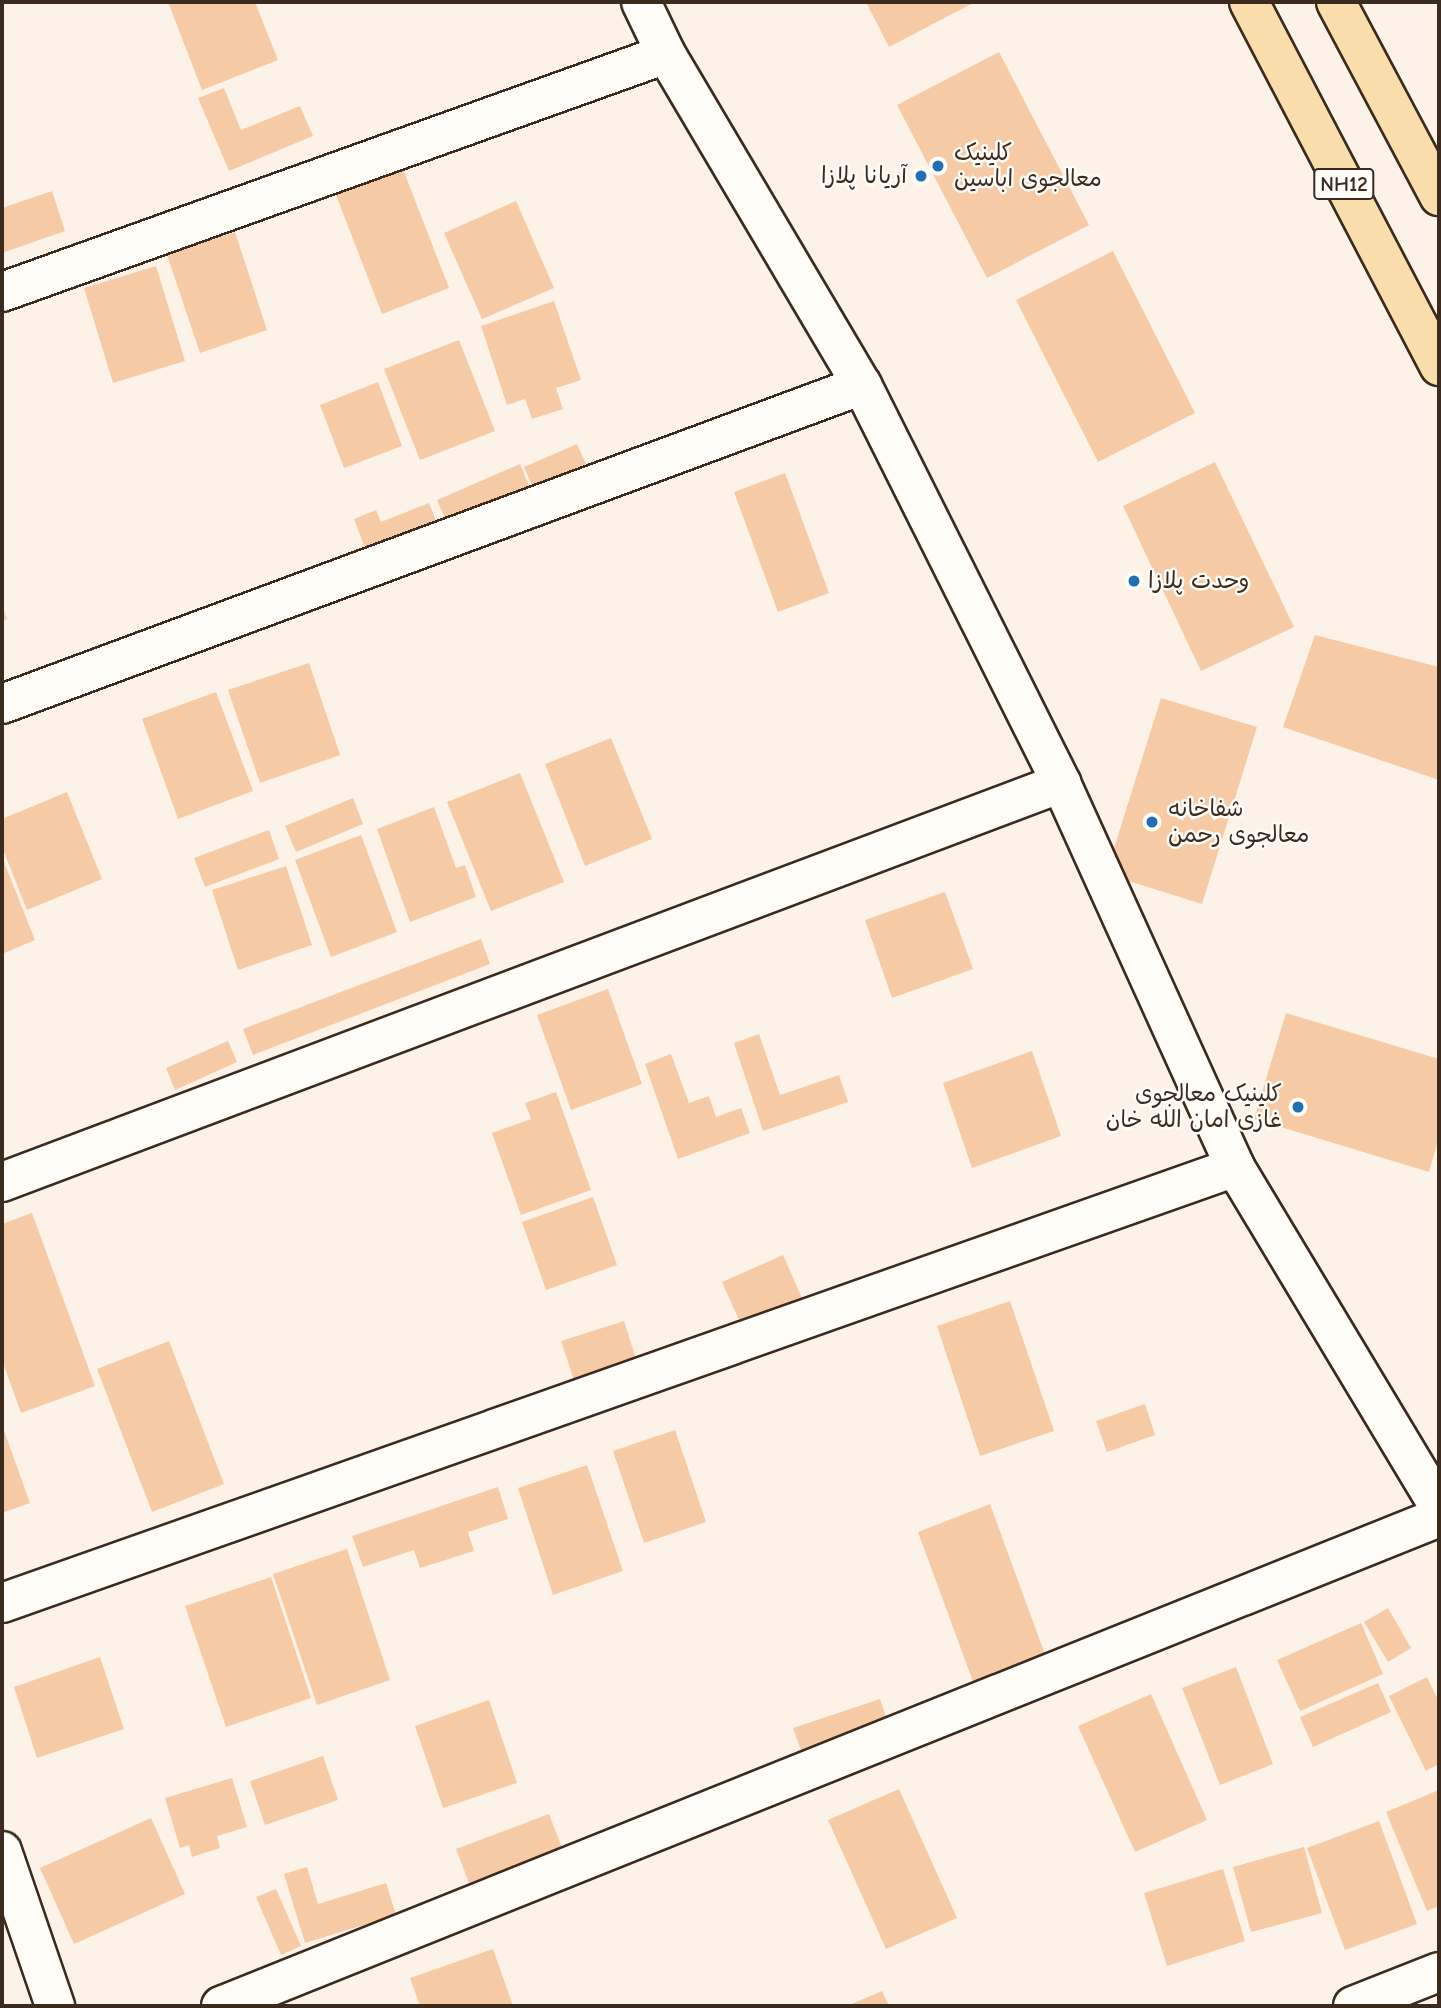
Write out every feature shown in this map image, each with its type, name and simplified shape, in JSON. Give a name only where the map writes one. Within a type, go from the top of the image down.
[{"type":"highway","name":"NH12","points":[[1249,2],[1439,366]]},
{"type":"highway","points":[[1336,2],[1439,196]]},
{"type":"street","points":[[641,2],[666,54],[862,385],[1060,783],[1235,1167],[1439,1506]]},
{"type":"street","points":[[2,292],[666,54]]},
{"type":"street","points":[[2,704],[862,385]]},
{"type":"street","points":[[2,1182],[1060,783]]},
{"type":"street","points":[[2,1603],[1235,1167]]},
{"type":"street","points":[[221,2006],[1439,1517]]},
{"type":"street","points":[[2,1852],[55,2006]]},
{"type":"street","points":[[1353,2006],[1439,1972]]},
{"type":"building","points":[[168,2],[255,2],[278,60],[202,90]]},
{"type":"building","points":[[866,2],[975,2],[889,47]]},
{"type":"building","points":[[999,52],[1089,225],[987,278],[897,105]]},
{"type":"building","points":[[224,88],[241,130],[300,106],[313,136],[229,171],[198,98]]},
{"type":"building","points":[[401,164],[449,288],[382,314],[334,190]]},
{"type":"building","points":[[52,191],[65,231],[2,253],[2,208]]},
{"type":"building","points":[[516,201],[554,288],[482,319],[444,233]]},
{"type":"building","points":[[235,232],[267,330],[200,353],[167,255]]},
{"type":"building","points":[[1113,251],[1195,413],[1098,462],[1016,300]]},
{"type":"building","points":[[156,266],[185,361],[113,383],[84,288]]},
{"type":"building","points":[[554,301],[581,380],[556,388],[563,409],[532,419],[525,399],[507,405],[481,326]]},
{"type":"building","points":[[459,340],[495,431],[420,460],[384,369]]},
{"type":"building","points":[[378,382],[402,446],[344,468],[320,405]]},
{"type":"building","points":[[577,444],[586,464],[533,488],[524,467]]},
{"type":"building","points":[[1215,462],[1294,627],[1201,671],[1123,506]]},
{"type":"building","points":[[520,464],[534,498],[452,534],[437,500]]},
{"type":"building","points":[[785,473],[829,593],[778,612],[734,492]]},
{"type":"building","points":[[429,503],[442,536],[371,564],[354,519],[376,510],[381,522]]},
{"type":"building","points":[[2,605],[7,619],[2,621]]},
{"type":"building","points":[[1315,635],[1439,667],[1439,780],[1283,727]]},
{"type":"building","points":[[309,663],[340,755],[260,783],[228,690]]},
{"type":"building","points":[[216,692],[253,791],[178,819],[142,719]]},
{"type":"building","points":[[1161,698],[1257,727],[1202,904],[1106,874]]},
{"type":"building","points":[[611,738],[652,839],[585,866],[545,764]]},
{"type":"building","points":[[520,773],[564,882],[491,911],[447,802]]},
{"type":"building","points":[[67,792],[102,879],[27,910],[2,847],[2,819]]},
{"type":"building","points":[[353,798],[363,824],[296,852],[285,826]]},
{"type":"building","points":[[434,807],[456,868],[465,865],[476,897],[410,922],[377,829]]},
{"type":"building","points":[[269,830],[279,859],[205,887],[194,858]]},
{"type":"building","points":[[361,835],[397,932],[331,957],[295,860]]},
{"type":"building","points":[[2,857],[35,940],[2,954]]},
{"type":"building","points":[[286,866],[312,945],[238,970],[212,890]]},
{"type":"building","points":[[945,892],[973,969],[892,998],[865,920]]},
{"type":"building","points":[[481,939],[490,964],[253,1055],[243,1029]]},
{"type":"building","points":[[608,989],[642,1084],[571,1110],[537,1015]]},
{"type":"building","points":[[1286,1013],[1439,1059],[1439,1137],[1429,1172],[1254,1119]]},
{"type":"building","points":[[759,1034],[780,1095],[839,1075],[848,1102],[763,1131],[734,1043]]},
{"type":"building","points":[[228,1041],[237,1062],[175,1090],[166,1068]]},
{"type":"building","points":[[1032,1051],[1061,1136],[972,1168],[943,1083]]},
{"type":"building","points":[[671,1054],[689,1103],[709,1096],[716,1117],[741,1108],[750,1133],[678,1159],[645,1064]]},
{"type":"building","points":[[556,1092],[591,1190],[521,1215],[492,1133],[531,1119],[525,1103]]},
{"type":"building","points":[[593,1197],[617,1265],[546,1290],[522,1222]]},
{"type":"building","points":[[32,1213],[95,1386],[21,1413],[2,1360],[2,1224]]},
{"type":"building","points":[[783,1255],[805,1305],[744,1331],[722,1282]]},
{"type":"building","points":[[1010,1301],[1054,1431],[980,1456],[937,1326]]},
{"type":"building","points":[[624,1321],[636,1359],[574,1380],[561,1341]]},
{"type":"building","points":[[169,1341],[224,1484],[152,1512],[97,1369]]},
{"type":"building","points":[[1145,1404],[1155,1435],[1107,1452],[1096,1421]]},
{"type":"building","points":[[2,1425],[30,1503],[2,1513]]},
{"type":"building","points":[[675,1430],[706,1522],[644,1543],[613,1451]]},
{"type":"building","points":[[587,1465],[623,1571],[553,1595],[518,1488]]},
{"type":"building","points":[[498,1487],[508,1519],[468,1532],[474,1551],[420,1568],[414,1550],[363,1567],[352,1536]]},
{"type":"building","points":[[990,1504],[1047,1660],[975,1687],[918,1532]]},
{"type":"building","points":[[347,1549],[390,1680],[317,1705],[273,1574]]},
{"type":"building","points":[[271,1577],[311,1698],[226,1727],[185,1606]]},
{"type":"building","points":[[1388,1608],[1411,1648],[1388,1662],[1364,1622]]},
{"type":"building","points":[[1361,1623],[1383,1674],[1300,1711],[1277,1660]]},
{"type":"building","points":[[100,1657],[124,1729],[37,1758],[14,1687]]},
{"type":"building","points":[[1236,1667],[1273,1764],[1220,1785],[1182,1688]]},
{"type":"building","points":[[1427,1677],[1439,1702],[1439,1764],[1426,1771],[1389,1696]]},
{"type":"building","points":[[1378,1683],[1391,1712],[1313,1747],[1300,1717]]},
{"type":"building","points":[[1151,1694],[1207,1820],[1135,1852],[1078,1726]]},
{"type":"building","points":[[880,1699],[888,1723],[802,1753],[793,1728]]},
{"type":"building","points":[[489,1700],[517,1783],[443,1808],[415,1726]]},
{"type":"building","points":[[323,1756],[338,1800],[265,1825],[250,1781]]},
{"type":"building","points":[[232,1778],[247,1827],[217,1836],[220,1848],[192,1857],[189,1845],[180,1848],[165,1798]]},
{"type":"building","points":[[899,1789],[957,1918],[886,1949],[828,1820]]},
{"type":"building","points":[[1439,1790],[1439,1906],[1427,1911],[1386,1812]]},
{"type":"building","points":[[549,1814],[562,1848],[469,1883],[456,1849]]},
{"type":"building","points":[[151,1818],[185,1894],[74,1944],[40,1868]]},
{"type":"building","points":[[1379,1821],[1417,1924],[1345,1950],[1307,1848]]},
{"type":"building","points":[[1304,1847],[1322,1913],[1251,1932],[1233,1867]]},
{"type":"building","points":[[307,1867],[318,1904],[386,1883],[396,1915],[305,1943],[284,1874]]},
{"type":"building","points":[[1223,1869],[1245,1941],[1167,1966],[1144,1893]]},
{"type":"building","points":[[276,1889],[301,1946],[281,1955],[256,1897]]},
{"type":"building","points":[[493,1949],[513,2006],[420,2006],[410,1978]]},
{"type":"building","points":[[882,1991],[889,2006],[847,2006]]},
{"type":"place","name":"کلینیک معالجوی اباسین","points":[[938,166]]},
{"type":"place","name":"آریانا پلازا","points":[[921,176]]},
{"type":"place","name":"وحدت پلازا","points":[[1134,581]]},
{"type":"place","name":"شفاخانه معالجوی رحمن","points":[[1152,822]]},
{"type":"place","name":"کلینیک معالجوی غازی امان الله خان","points":[[1298,1107]]}]
